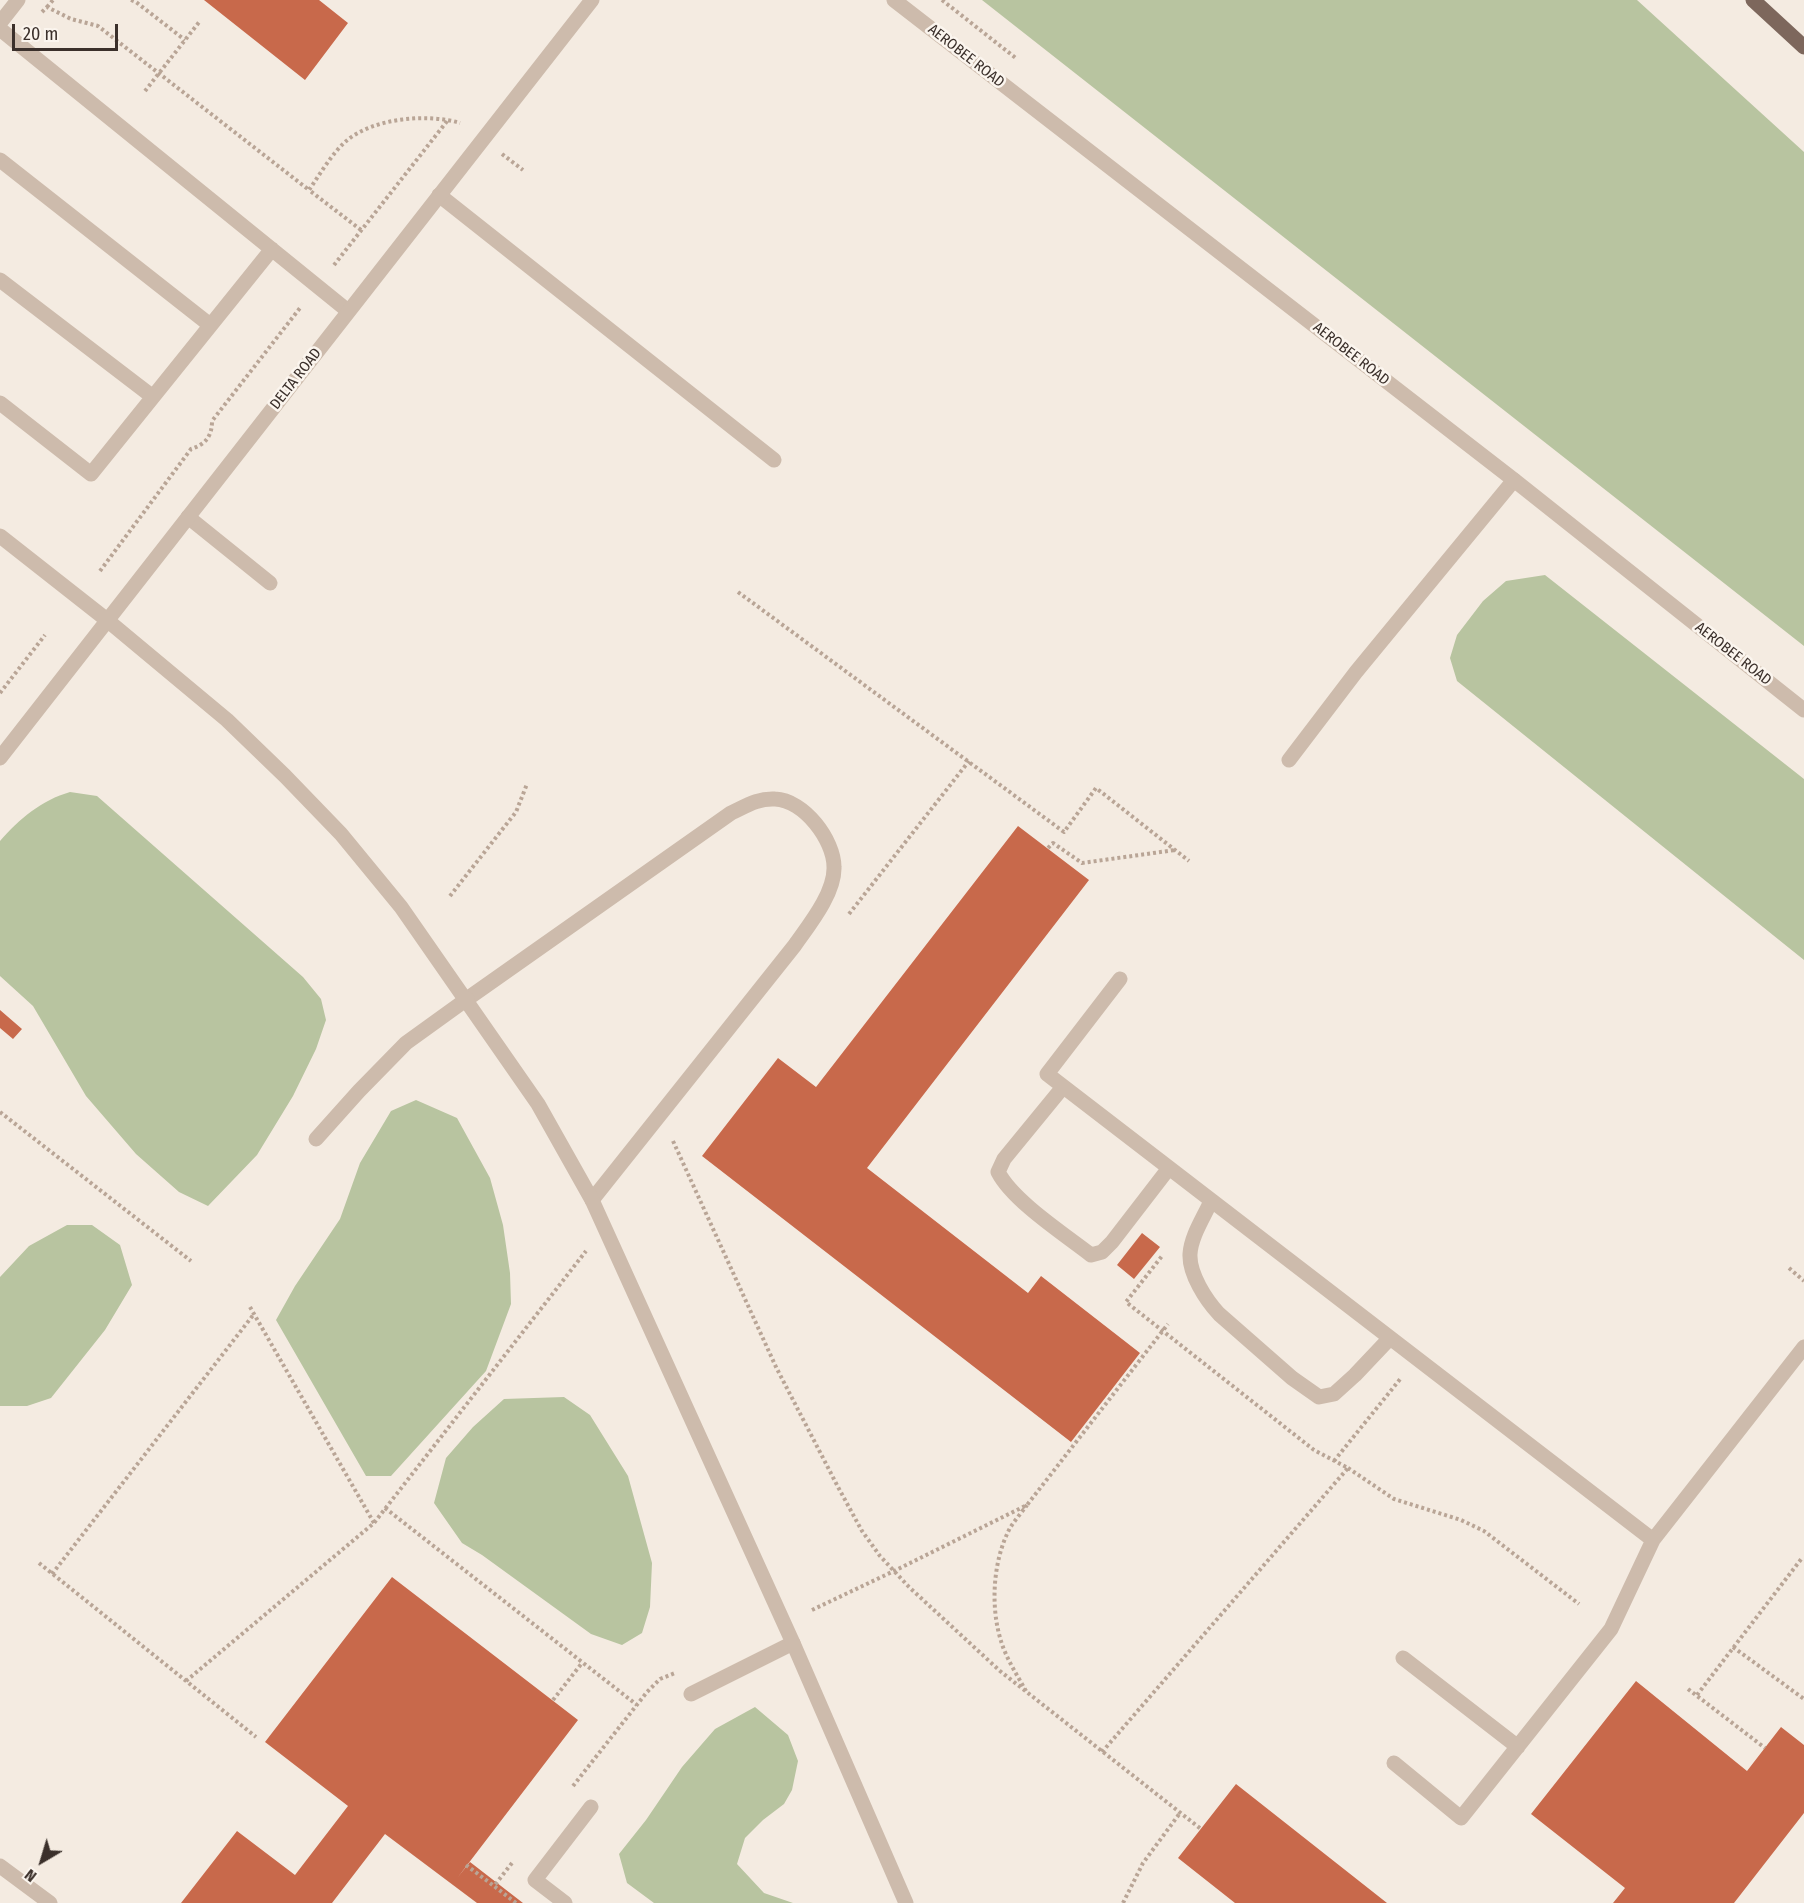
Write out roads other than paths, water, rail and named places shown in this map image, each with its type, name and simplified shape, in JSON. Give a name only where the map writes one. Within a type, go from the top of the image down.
[{"type":"main road","points":[[1753,0],[1804,46]]},
{"type":"street","points":[[0,23],[18,0]]},
{"type":"street","name":"DELTA ROAD","points":[[0,758],[592,0]]},
{"type":"street","name":"AEROBEE ROAD","points":[[894,0],[1514,480],[1804,710]]},
{"type":"street","points":[[0,30],[348,311]]},
{"type":"street","points":[[0,160],[210,325]]},
{"type":"street","points":[[439,195],[774,460]]},
{"type":"street","points":[[0,403],[91,474],[272,249]]},
{"type":"street","points":[[0,280],[153,397]]},
{"type":"street","points":[[1289,760],[1356,672],[1514,480]]},
{"type":"street","points":[[188,517],[270,583]]},
{"type":"street","points":[[0,536],[227,720],[341,834],[401,907],[467,999],[537,1104],[592,1200],[793,1643],[906,1903]]},
{"type":"street","points":[[316,1139],[406,1044],[731,813],[758,800],[777,799],[792,804],[809,815],[830,843],[834,868],[831,885],[811,922],[788,955],[592,1200]]},
{"type":"street","points":[[1120,979],[1047,1074],[1653,1540]]},
{"type":"street","points":[[1063,1087],[1004,1159],[998,1172],[1015,1195],[1091,1255],[1102,1252],[1112,1242],[1169,1168]]},
{"type":"street","points":[[1211,1201],[1194,1239],[1190,1256],[1195,1277],[1208,1303],[1292,1378],[1319,1397],[1334,1394],[1390,1338]]},
{"type":"street","points":[[1394,1763],[1461,1818],[1611,1629],[1653,1540],[1804,1347]]},
{"type":"street","points":[[692,1694],[793,1643]]},
{"type":"street","points":[[1403,1658],[1518,1748]]},
{"type":"street","points":[[565,1903],[535,1880],[591,1807]]},
{"type":"street","points":[[0,1866],[50,1903]]}]
